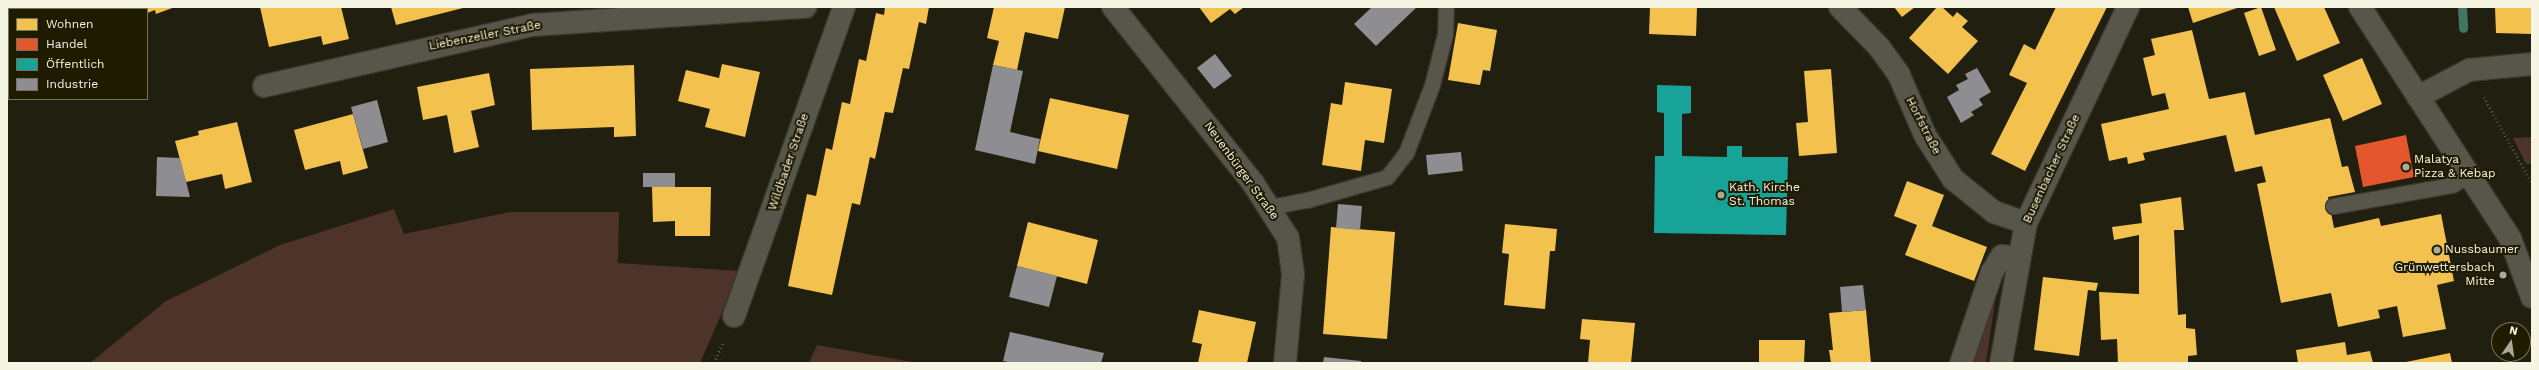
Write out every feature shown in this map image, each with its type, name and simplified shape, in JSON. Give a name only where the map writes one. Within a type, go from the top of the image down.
[{"type":"street","name":"Liebenzeller Straße","points":[[264,86],[532,25],[805,7]]},
{"type":"street","name":"Neuenbürger Straße","points":[[1114,7],[1270,207],[1288,238],[1293,275],[1284,363]]},
{"type":"street","name":"Horfstraße","points":[[1840,7],[1879,47],[1899,75],[1925,135],[1952,179],[1994,212],[2026,223]]},
{"type":"street","name":"Busenbacher Straße","points":[[2001,363],[2026,223],[2128,7]]},
{"type":"street","points":[[2360,7],[2470,174],[2510,238],[2532,297]]},
{"type":"street","name":"Wildbader Straße","points":[[734,316],[837,8]]},
{"type":"street","points":[[2418,97],[2469,70],[2531,67]]},
{"type":"street","points":[[1960,363],[1992,272],[2002,256],[2019,258]]},
{"type":"lane","points":[[1270,207],[1307,200],[1387,177],[1406,153],[1432,84],[1444,34],[1446,8]]},
{"type":"lane","points":[[2333,206],[2452,185],[2470,174]]},
{"type":"path","points":[[2469,70],[2532,182]]},
{"type":"shaded area","points":[[2532,137],[2532,164],[2526,164],[2513,138]]},
{"type":"shaded area","points":[[394,209],[404,234],[510,212],[619,212],[618,263],[740,271],[700,363],[90,363],[166,301],[280,245]]},
{"type":"shaded area","points":[[1990,300],[1995,301],[1986,363],[1969,363]]},
{"type":"shaded area","points":[[817,345],[918,363],[809,363]]},
{"type":"building: Wohnen","points":[[7,7],[19,8],[8,8],[7,50]]},
{"type":"building: Wohnen","points":[[175,7],[156,14],[155,10],[148,13],[148,8],[96,8]]},
{"type":"building: Wohnen","points":[[260,7],[341,7],[349,39],[323,45],[321,36],[269,47]]},
{"type":"building: Wohnen","points":[[391,7],[463,7],[463,8],[396,25]]},
{"type":"building: Wohnen","points":[[885,7],[929,7],[926,24],[919,22],[909,69],[903,68],[893,113],[885,112],[875,159],[870,157],[860,205],[852,203],[832,295],[788,286],[807,194],[816,196],[826,148],[832,150],[842,102],[850,104],[859,59],[866,61],[876,13],[884,15]]},
{"type":"building: Wohnen","points":[[994,7],[1065,7],[1058,39],[1025,32],[1017,70],[993,65],[999,41],[987,38]]},
{"type":"building: Wohnen","points":[[1199,7],[1244,7],[1235,14],[1230,9],[1211,23]]},
{"type":"building: Wohnen","points":[[1650,7],[1697,7],[1696,36],[1649,34]]},
{"type":"building: Wohnen","points":[[1894,7],[1915,7],[1902,17]]},
{"type":"building: Wohnen","points":[[1937,7],[1942,7],[1953,17],[1957,12],[1968,21],[1962,27],[1978,41],[1948,74],[1909,38]]},
{"type":"building: Wohnen","points":[[2056,7],[2107,7],[2025,171],[1991,154],[2027,83],[2009,75],[2024,44],[2035,50]]},
{"type":"building: Wohnen","points":[[2188,7],[2240,7],[2193,23]]},
{"type":"building: Wohnen","points":[[2261,7],[2276,50],[2259,56],[2244,13]]},
{"type":"building: Wohnen","points":[[2274,7],[2324,7],[2340,43],[2297,61]]},
{"type":"building: Wohnen","points":[[2495,7],[2532,7],[2532,34],[2496,33]]},
{"type":"building: Wohnen","points":[[1458,23],[1497,30],[1490,71],[1483,70],[1480,85],[1448,80]]},
{"type":"building: Wohnen","points":[[2192,30],[2209,99],[2245,92],[2255,135],[2330,118],[2342,167],[2348,166],[2355,192],[2328,197],[2334,228],[2379,218],[2381,226],[2441,214],[2454,281],[2437,285],[2446,329],[2403,337],[2397,306],[2378,310],[2380,318],[2338,327],[2331,293],[2281,303],[2257,184],[2266,182],[2262,166],[2235,172],[2226,135],[2143,153],[2145,160],[2128,164],[2127,157],[2109,161],[2101,124],[2169,109],[2165,93],[2152,96],[2143,58],[2155,55],[2151,39]]},
{"type":"building: Wohnen","points":[[2362,58],[2382,104],[2343,121],[2323,75]]},
{"type":"building: Wohnen","points":[[722,64],[760,72],[745,137],[705,127],[710,109],[678,101],[686,70],[719,78]]},
{"type":"building: Wohnen","points":[[634,65],[636,136],[614,137],[614,127],[532,130],[530,69]]},
{"type":"building: Wohnen","points":[[1831,69],[1837,153],[1799,156],[1796,123],[1808,122],[1804,71]]},
{"type":"building: Wohnen","points":[[489,73],[495,105],[471,111],[479,147],[454,153],[447,115],[423,120],[417,87]]},
{"type":"building: Wohnen","points":[[1345,82],[1392,89],[1384,143],[1365,140],[1361,171],[1322,165],[1331,103],[1342,105]]},
{"type":"building: Wohnen","points":[[1050,98],[1129,115],[1117,169],[1038,151]]},
{"type":"building: Wohnen","points":[[353,114],[368,168],[343,175],[340,161],[305,170],[294,130]]},
{"type":"building: Wohnen","points":[[237,122],[252,182],[225,189],[222,174],[186,182],[175,141],[199,135],[198,131]]},
{"type":"building: Wohnen","points":[[1907,181],[1944,195],[1932,226],[1987,247],[1974,281],[1905,255],[1917,225],[1894,216]]},
{"type":"building: Wohnen","points":[[652,187],[711,187],[710,236],[675,236],[675,221],[653,222]]},
{"type":"building: Wohnen","points":[[2181,197],[2184,230],[2174,230],[2178,315],[2186,314],[2186,328],[2195,329],[2197,355],[2188,356],[2188,363],[2118,363],[2117,339],[2101,340],[2099,292],[2139,294],[2139,235],[2114,240],[2112,227],[2142,223],[2140,204]]},
{"type":"building: Wohnen","points":[[1028,222],[1098,240],[1087,284],[1017,266]]},
{"type":"building: Wohnen","points":[[1505,224],[1557,229],[1555,251],[1550,251],[1545,309],[1504,305],[1509,254],[1502,253]]},
{"type":"building: Wohnen","points":[[1331,227],[1395,232],[1387,339],[1323,334]]},
{"type":"building: Wohnen","points":[[2043,277],[2098,283],[2096,291],[2088,290],[2079,356],[2034,350]]},
{"type":"building: Wohnen","points":[[1199,310],[1256,322],[1247,363],[1198,363],[1202,344],[1192,342]]},
{"type":"building: Wohnen","points":[[1866,310],[1871,363],[1831,363],[1829,350],[1833,350],[1829,313]]},
{"type":"building: Wohnen","points":[[1582,319],[1635,323],[1631,363],[1588,363],[1590,340],[1580,339]]},
{"type":"building: Wohnen","points":[[1759,340],[1805,340],[1804,363],[1759,363]]},
{"type":"building: Wohnen","points":[[2345,342],[2347,355],[2370,351],[2373,363],[2298,363],[2296,350]]},
{"type":"building: Wohnen","points":[[2450,353],[2452,363],[2406,363],[2406,362]]},
{"type":"building: Handel","points":[[2406,135],[2414,177],[2363,187],[2355,146]]},
{"type":"building: Öffentlich","name":"Kath. Kirche St. Thomas","points":[[1657,85],[1691,86],[1691,113],[1682,114],[1682,156],[1727,157],[1727,146],[1742,146],[1742,157],[1788,157],[1786,235],[1654,233],[1655,156],[1664,156],[1664,113],[1657,112]]},
{"type":"building: Industrie","points":[[30,7],[51,7],[51,8]]},
{"type":"building: Industrie","points":[[1372,7],[1417,7],[1376,46],[1354,24]]},
{"type":"building: Industrie","points":[[1215,54],[1232,76],[1214,89],[1197,68]]},
{"type":"building: Industrie","points":[[993,65],[1023,71],[1010,132],[1040,139],[1035,164],[975,150]]},
{"type":"building: Industrie","points":[[1977,68],[1991,92],[1979,99],[1983,105],[1971,112],[1974,115],[1961,123],[1947,97],[1959,90],[1956,85],[1968,79],[1965,74]]},
{"type":"building: Industrie","points":[[377,100],[388,142],[363,149],[351,107]]},
{"type":"building: Industrie","points":[[1461,152],[1463,171],[1428,175],[1426,155]]},
{"type":"building: Industrie","points":[[157,157],[180,158],[190,197],[156,196]]},
{"type":"building: Industrie","points":[[643,173],[675,173],[675,187],[643,187]]},
{"type":"building: Industrie","points":[[1338,204],[1362,206],[1360,230],[1336,228]]},
{"type":"building: Industrie","points":[[1017,266],[1057,276],[1049,307],[1009,297]]},
{"type":"building: Industrie","points":[[1863,285],[1866,310],[1842,312],[1840,287]]},
{"type":"building: Industrie","points":[[1010,332],[1104,353],[1101,363],[1014,363],[1003,361]]},
{"type":"building: Industrie","points":[[1324,357],[1361,361],[1361,363],[1323,363]]},
{"type":"waterway","points":[[2462,7],[2463,28]]},
{"type":"place","name":"Malatya Pizza & Kebap","points":[[2406,167]]},
{"type":"place","name":"Kath. Kirche St. Thomas","points":[[1721,195]]},
{"type":"place","name":"Nussbaumer","points":[[2437,250]]},
{"type":"place","name":"Grünwettersbach Mitte","points":[[2503,275]]}]
